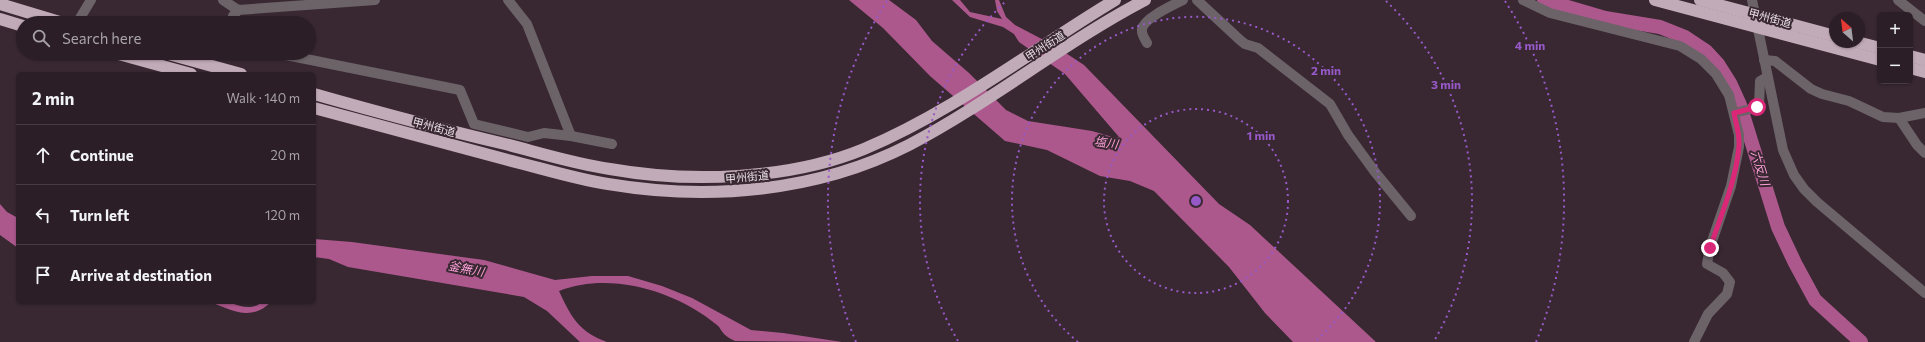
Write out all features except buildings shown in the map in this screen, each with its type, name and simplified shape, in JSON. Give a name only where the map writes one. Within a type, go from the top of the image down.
[{"type":"highway","name":"甲州街道","points":[[316,95],[493,141],[609,169],[668,176],[724,177],[774,172],[824,162],[862,150],[894,135],[972,91],[1115,0]]},
{"type":"highway","name":"甲州街道","points":[[316,109],[489,155],[607,184],[665,191],[726,193],[777,187],[828,176],[868,163],[907,146],[980,104],[1100,25],[1145,0]]},
{"type":"highway","name":"甲州街道","points":[[1655,0],[1877,59]]},
{"type":"highway","name":"甲州街道","points":[[1700,0],[1829,34]]},
{"type":"highway","points":[[0,4],[40,16]]},
{"type":"highway","points":[[0,19],[16,24]]},
{"type":"highway","points":[[1865,44],[1877,47]]},
{"type":"highway","points":[[1913,57],[1925,60]]},
{"type":"highway","points":[[140,60],[184,72]]},
{"type":"highway","points":[[190,60],[234,72]]},
{"type":"highway","points":[[1913,69],[1925,72]]},
{"type":"street","points":[[81,16],[91,0]]},
{"type":"street","points":[[223,0],[238,10],[375,0]]},
{"type":"street","points":[[508,0],[528,24],[538,54],[571,136]]},
{"type":"street","points":[[1147,43],[1143,36],[1142,29],[1150,18],[1183,0]]},
{"type":"street","points":[[1197,0],[1245,44],[1258,48],[1330,104],[1375,172],[1411,216]]},
{"type":"street","points":[[1523,0],[1550,13],[1680,46],[1701,59],[1716,74],[1729,95],[1735,113],[1739,135],[1739,147],[1730,186],[1710,248],[1707,264],[1723,273],[1730,282],[1727,294],[1708,314],[1694,342]]},
{"type":"street","points":[[1752,0],[1783,150],[1794,175],[1804,189],[1925,293]]},
{"type":"street","points":[[1898,0],[1925,21]]},
{"type":"street","points":[[233,16],[238,10]]},
{"type":"street","points":[[311,60],[460,90],[474,124],[528,137],[544,133],[571,136],[612,144]]},
{"type":"street","points":[[1764,60],[1775,61],[1811,89],[1822,94],[1849,101],[1883,117],[1898,118],[1925,113]]},
{"type":"street","points":[[1735,113],[1759,107],[1760,81],[1767,77]]},
{"type":"street","points":[[1898,118],[1917,145],[1925,153]]},
{"type":"street","points":[[489,155],[497,130]]},
{"type":"water","name":"塩川","points":[[849,0],[889,0],[916,20],[932,41],[969,73],[1006,110],[1028,121],[1092,131],[1116,138],[1119,137],[1065,74],[1019,42],[1014,34],[1003,27],[970,17],[952,0],[960,0],[970,12],[1002,19],[997,11],[995,0],[999,0],[1006,17],[1015,25],[1055,46],[1084,65],[1219,204],[1250,225],[1376,342],[1293,342],[1265,313],[1229,267],[1154,191],[1130,181],[1100,176],[1047,150],[1005,141],[930,76],[883,28]]},
{"type":"water","points":[[0,204],[7,212],[16,217],[16,247],[0,235]]},
{"type":"water","name":"釜無川","points":[[316,239],[352,242],[484,260],[555,280],[592,276],[628,276],[662,286],[692,298],[751,330],[783,333],[842,342],[735,341],[725,335],[718,326],[701,313],[662,294],[621,284],[599,283],[579,285],[559,291],[572,316],[577,322],[589,333],[607,342],[580,342],[547,311],[524,297],[348,267],[329,259],[316,257]]},
{"type":"water","points":[[215,304],[234,304],[251,307],[259,304],[269,304],[256,312],[249,313],[234,311]]},
{"type":"waterway","name":"六反川","points":[[1544,0],[1605,18],[1660,27],[1685,37],[1706,51],[1718,64],[1730,83],[1740,105],[1778,227],[1795,263],[1815,300],[1861,342]]},
{"type":"route","points":[[1710,248],[1730,186],[1739,147],[1739,135],[1734,113],[1757,107]]}]
